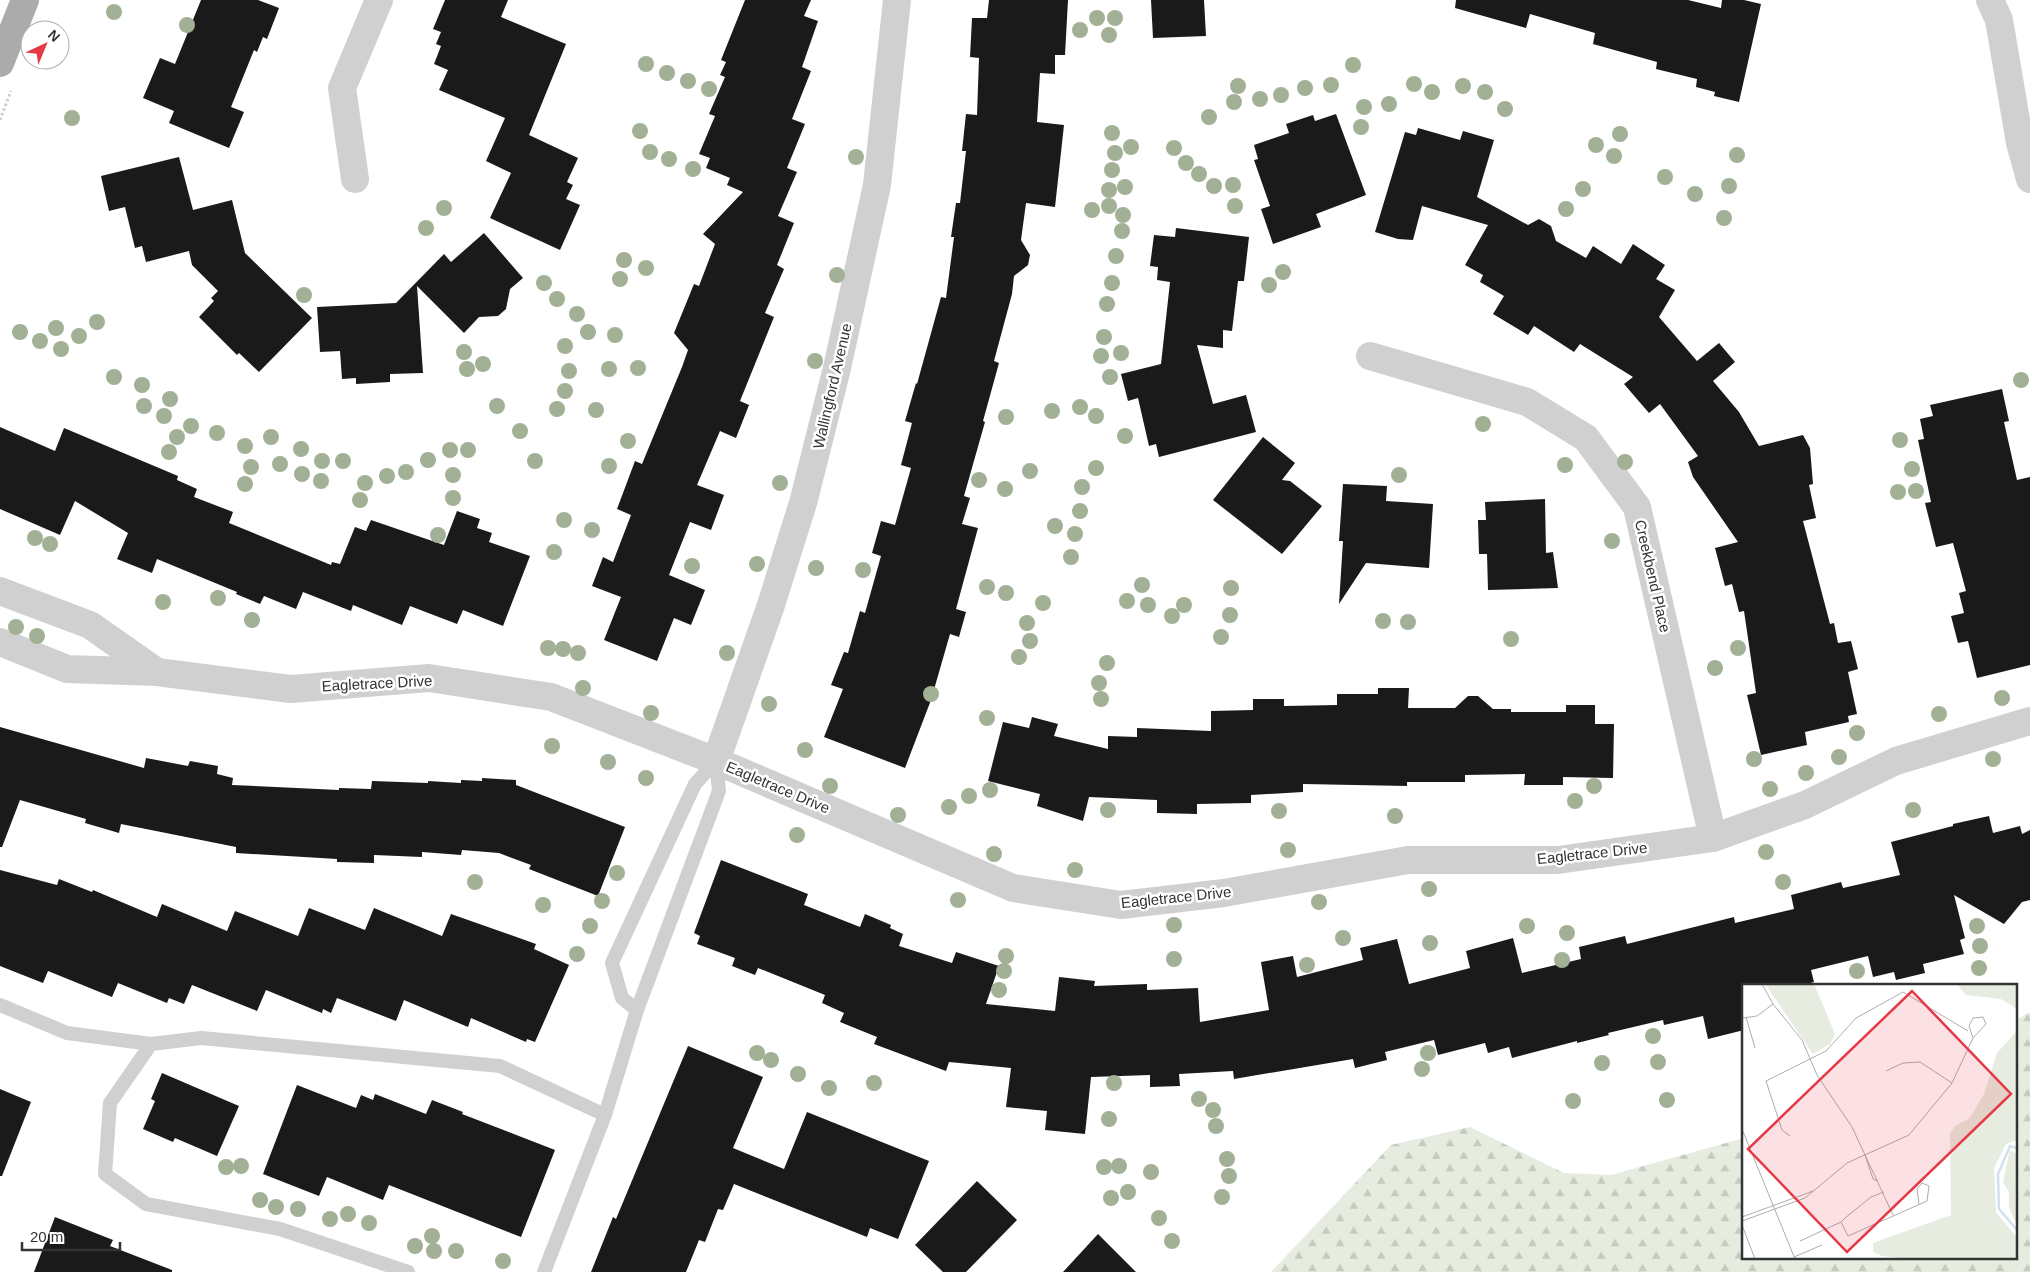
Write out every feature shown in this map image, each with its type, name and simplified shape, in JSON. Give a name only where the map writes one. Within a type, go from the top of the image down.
[{"type":"main road","points":[[0,64],[25,0]]},
{"type":"street","points":[[355,179],[342,88],[379,0]]},
{"type":"street","name":"Wallingford Avenue","points":[[716,761],[770,608],[803,503],[837,368],[877,185],[897,0]]},
{"type":"street","points":[[1990,0],[2000,20],[2020,143],[2030,179]]},
{"type":"street","name":"Creekbend Place","points":[[1370,356],[1527,402],[1586,438],[1637,507],[1713,838]]},
{"type":"street","name":"Eagletrace Drive","points":[[0,591],[90,625],[157,672]]},
{"type":"street","name":"Eagletrace Drive","points":[[0,642],[67,669],[157,672],[291,689],[429,678],[551,697],[716,761],[1013,888],[1121,905],[1224,893],[1408,860],[1558,860],[1713,838],[1805,805],[1896,761],[2030,721]]},
{"type":"lane","points":[[637,1010],[622,998],[612,963],[694,784],[716,761]]},
{"type":"lane","points":[[544,1272],[605,1115],[637,1010],[719,791],[716,761]]},
{"type":"lane","points":[[0,1006],[67,1033],[151,1044],[201,1038],[500,1066],[605,1115]]},
{"type":"lane","points":[[151,1044],[110,1103],[104,1174],[146,1204],[280,1229],[408,1272]]},
{"type":"green space","points":[[2030,1012],[2030,1272],[1271,1272],[1391,1145],[1470,1127],[1564,1173],[1611,1175],[1742,1139],[1742,1260],[2018,1260],[2018,1019]]},
{"type":"building","points":[[201,0],[258,0],[279,8],[267,39],[263,37],[257,52],[254,50],[231,107],[244,112],[229,148],[169,123],[174,111],[143,98],[160,58],[175,64]]},
{"type":"building","points":[[445,0],[508,0],[501,17],[566,44],[529,135],[578,158],[567,182],[573,185],[566,199],[580,205],[560,250],[490,218],[511,173],[486,161],[505,118],[439,90],[448,70],[434,64],[441,46],[436,44],[441,32],[433,29]]},
{"type":"building","points":[[745,0],[811,0],[804,16],[818,21],[802,67],[811,71],[792,119],[805,124],[787,168],[797,172],[778,216],[794,223],[777,265],[784,269],[765,313],[774,317],[740,401],[749,405],[736,438],[720,431],[697,485],[724,495],[711,530],[690,522],[669,575],[705,590],[691,625],[674,618],[657,661],[604,640],[621,597],[592,586],[603,557],[613,562],[631,515],[617,509],[635,461],[642,464],[688,350],[674,333],[694,284],[699,286],[715,244],[703,234],[743,192],[727,185],[730,178],[706,168],[710,158],[699,154],[715,116],[709,114],[725,77],[720,75],[726,62],[721,60]]},
{"type":"building","points":[[989,0],[1068,0],[1065,55],[1055,55],[1055,74],[1040,73],[1037,122],[1064,125],[1055,207],[1026,203],[1021,240],[1030,255],[1028,265],[1014,276],[1012,294],[994,361],[999,363],[964,496],[970,498],[962,524],[978,528],[956,609],[966,612],[959,637],[950,634],[931,700],[905,768],[824,737],[843,689],[831,685],[844,652],[848,653],[860,611],[865,613],[881,556],[872,553],[881,521],[895,525],[911,468],[901,465],[912,423],[905,421],[941,297],[946,298],[954,237],[951,237],[956,203],[960,203],[966,151],[962,151],[966,114],[977,115],[979,58],[970,57],[972,18],[987,18]]},
{"type":"building","points":[[1151,0],[1204,0],[1206,36],[1153,38]]},
{"type":"building","points":[[1456,0],[1688,0],[1721,8],[1722,0],[1744,0],[1761,4],[1739,102],[1714,96],[1715,92],[1696,87],[1697,79],[1656,69],[1657,62],[1593,44],[1595,33],[1530,14],[1526,28],[1455,8]]},
{"type":"building","points":[[1336,114],[1366,195],[1316,214],[1321,227],[1273,244],[1261,209],[1270,206],[1254,160],[1258,159],[1254,145],[1289,133],[1286,124],[1313,115],[1315,121]]},
{"type":"building","points":[[1418,128],[1460,140],[1463,131],[1494,140],[1477,197],[1528,225],[1539,219],[1551,226],[1556,241],[1586,258],[1593,246],[1621,264],[1633,244],[1665,265],[1656,279],[1675,290],[1659,317],[1697,361],[1719,343],[1735,362],[1713,381],[1739,412],[1759,446],[1803,435],[1810,448],[1813,484],[1809,485],[1816,518],[1803,521],[1830,624],[1834,623],[1838,643],[1851,641],[1858,669],[1848,672],[1857,714],[1848,716],[1849,722],[1805,732],[1807,745],[1761,755],[1747,695],[1756,693],[1744,611],[1739,612],[1732,584],[1725,586],[1715,548],[1738,542],[1693,477],[1688,462],[1698,456],[1660,404],[1649,413],[1624,384],[1633,377],[1580,344],[1574,352],[1534,326],[1528,335],[1493,314],[1504,296],[1480,282],[1483,275],[1465,265],[1488,225],[1422,206],[1413,240],[1398,239],[1375,232],[1405,132],[1416,135]]},
{"type":"building","points":[[179,157],[193,210],[232,200],[245,253],[312,318],[259,372],[239,353],[237,355],[199,317],[214,301],[211,298],[218,291],[192,265],[189,251],[146,262],[142,246],[135,248],[125,207],[109,211],[101,176]]},
{"type":"building","points":[[1176,228],[1249,237],[1244,281],[1238,281],[1232,331],[1223,330],[1223,348],[1197,345],[1213,404],[1246,395],[1256,432],[1159,457],[1156,444],[1149,446],[1138,398],[1128,401],[1121,374],[1161,364],[1170,282],[1157,280],[1158,267],[1150,266],[1154,235],[1175,237]]},
{"type":"building","points":[[484,233],[523,278],[510,289],[506,309],[498,316],[479,317],[464,333],[417,286],[423,373],[390,374],[390,382],[356,384],[356,378],[342,379],[340,351],[320,352],[317,307],[396,303],[444,254],[451,262]]},
{"type":"building","points":[[2002,389],[2009,421],[2004,422],[2017,480],[2030,477],[2030,665],[1977,678],[1968,641],[1958,643],[1951,616],[1964,613],[1959,593],[1966,591],[1953,543],[1936,547],[1925,503],[1931,502],[1918,440],[1924,439],[1920,419],[1933,416],[1930,405]]},
{"type":"building","points":[[0,427],[55,451],[64,428],[178,476],[177,480],[197,489],[194,497],[233,512],[229,523],[331,565],[332,562],[340,564],[355,527],[366,531],[371,520],[444,545],[457,511],[480,519],[477,528],[492,533],[489,542],[530,556],[503,626],[463,610],[457,624],[410,606],[402,625],[353,605],[351,611],[303,592],[296,609],[264,596],[260,604],[236,594],[237,592],[157,559],[152,573],[117,559],[128,533],[75,501],[60,535],[0,509]]},
{"type":"building","points":[[1263,437],[1295,463],[1282,480],[1290,481],[1322,506],[1282,554],[1213,500]]},
{"type":"building","points":[[1343,484],[1387,486],[1386,501],[1433,504],[1429,568],[1366,563],[1339,604],[1343,541],[1339,541]]},
{"type":"building","points":[[1545,499],[1546,553],[1553,552],[1558,588],[1488,590],[1487,554],[1479,554],[1478,520],[1486,520],[1485,502]]},
{"type":"building","points":[[1378,688],[1409,688],[1408,708],[1455,708],[1468,696],[1478,696],[1493,709],[1511,709],[1511,712],[1566,712],[1566,705],[1595,705],[1595,724],[1614,724],[1613,778],[1563,777],[1563,785],[1524,785],[1525,774],[1465,775],[1465,782],[1407,782],[1407,786],[1303,784],[1303,792],[1251,795],[1251,803],[1197,804],[1197,814],[1157,813],[1157,800],[1089,797],[1083,821],[1037,806],[1040,794],[988,781],[1003,722],[1029,728],[1032,717],[1058,724],[1054,736],[1108,749],[1108,736],[1137,737],[1137,728],[1211,731],[1211,711],[1253,710],[1253,699],[1284,699],[1284,706],[1337,705],[1337,694],[1378,694]]},
{"type":"building","points":[[0,727],[144,768],[146,758],[188,766],[190,761],[218,766],[217,774],[233,778],[232,785],[339,790],[339,788],[371,789],[372,781],[461,783],[461,780],[482,781],[482,778],[516,780],[516,785],[625,827],[598,896],[529,869],[531,865],[499,853],[462,850],[461,855],[422,852],[422,857],[374,855],[374,863],[337,862],[337,859],[236,853],[236,847],[121,824],[119,833],[85,823],[86,819],[20,800],[2,847],[0,847]]},
{"type":"building","points":[[1989,816],[1993,833],[2020,826],[2022,834],[2030,830],[2030,900],[2022,902],[2004,924],[1954,895],[1965,938],[1960,940],[1964,954],[1923,964],[1925,973],[1896,980],[1894,972],[1873,977],[1868,956],[1811,970],[1814,982],[1807,984],[1742,984],[1742,1030],[1708,1039],[1703,1016],[1664,1025],[1663,1020],[1512,1058],[1509,1047],[1488,1053],[1485,1043],[1438,1055],[1434,1040],[1385,1052],[1387,1060],[1355,1068],[1353,1059],[1234,1079],[1233,1071],[1179,1074],[1180,1086],[1150,1087],[1150,1075],[1091,1077],[1085,1134],[1045,1130],[1047,1111],[1006,1107],[1011,1068],[949,1062],[946,1071],[874,1044],[877,1037],[840,1022],[844,1013],[822,1003],[825,995],[758,968],[755,975],[732,966],[735,958],[697,944],[700,936],[694,933],[721,860],[808,894],[804,905],[860,927],[865,914],[891,925],[890,928],[903,934],[899,946],[952,963],[956,952],[999,966],[986,1004],[1055,1011],[1059,977],[1095,981],[1094,986],[1147,984],[1147,990],[1198,988],[1200,1022],[1269,1010],[1261,962],[1293,956],[1297,977],[1363,960],[1360,948],[1397,939],[1409,984],[1470,968],[1466,951],[1513,938],[1522,973],[1581,959],[1579,947],[1625,936],[1627,944],[1734,917],[1735,923],[1794,909],[1791,895],[1841,882],[1843,888],[1900,875],[1891,842],[1953,826],[1953,824]]},
{"type":"building","points":[[0,870],[57,885],[59,879],[92,892],[93,890],[157,917],[162,904],[227,931],[235,911],[298,936],[309,908],[365,930],[374,908],[442,936],[451,914],[536,944],[534,949],[569,965],[535,1042],[527,1039],[526,1042],[471,1018],[468,1027],[404,1000],[396,1021],[337,998],[331,1013],[323,1009],[322,1013],[266,990],[257,1011],[192,985],[184,1004],[169,998],[167,1003],[118,983],[112,997],[48,971],[43,983],[0,966]]},
{"type":"building","points":[[688,1046],[763,1077],[733,1148],[784,1169],[807,1112],[929,1161],[898,1239],[870,1228],[867,1237],[734,1184],[723,1210],[718,1209],[705,1242],[699,1240],[686,1272],[591,1272],[613,1217],[616,1219]]},
{"type":"building","points":[[162,1073],[239,1106],[217,1156],[175,1138],[173,1142],[143,1129],[155,1101],[151,1099]]},
{"type":"building","points":[[297,1085],[356,1108],[361,1095],[373,1100],[375,1094],[426,1114],[432,1100],[463,1112],[462,1114],[555,1150],[521,1237],[389,1185],[383,1200],[327,1177],[319,1196],[263,1174]]},
{"type":"building","points":[[0,1089],[31,1102],[2,1176],[0,1176]]},
{"type":"building","points":[[977,1181],[1017,1220],[966,1272],[943,1272],[915,1245]]},
{"type":"building","points":[[55,1217],[113,1240],[110,1246],[172,1270],[172,1272],[34,1272]]},
{"type":"building","points":[[1098,1234],[1136,1272],[1063,1272]]}]
